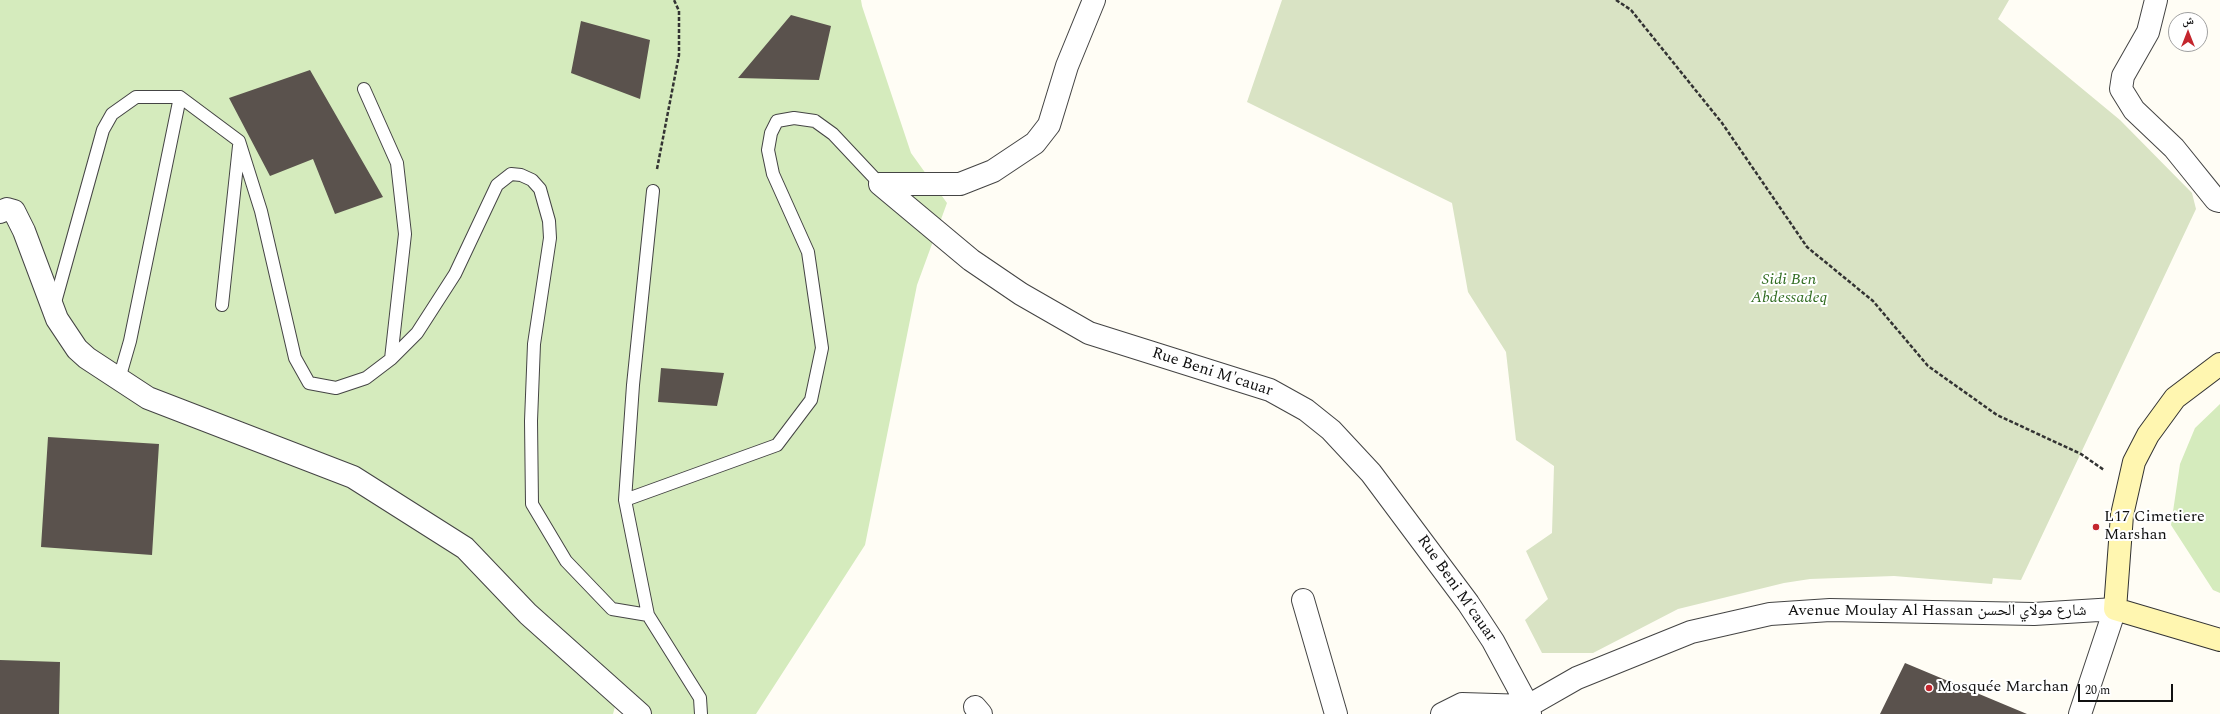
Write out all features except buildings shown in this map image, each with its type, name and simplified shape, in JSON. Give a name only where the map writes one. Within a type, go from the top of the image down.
[{"type":"street","points":[[880,184],[960,184],[993,171],[1035,143],[1049,125],[1067,66],[1094,0]]},
{"type":"street","points":[[2156,0],[2148,32],[2123,76],[2121,89],[2134,110],[2174,148],[2216,200],[2220,201]]},
{"type":"street","name":"Rue Beni M'cauar","points":[[880,184],[971,260],[1021,294],[1089,333],[1270,390],[1306,410],[1331,430],[1371,473],[1468,602],[1493,641],[1529,710]]},
{"type":"street","points":[[0,212],[7,209],[14,211],[24,231],[53,310],[61,325],[77,348],[87,358],[148,398],[353,477],[465,548],[528,614],[640,714]]},
{"type":"street","points":[[2080,714],[2115,609],[2119,541],[2126,487],[2134,462],[2148,435],[2175,398],[2220,364]]},
{"type":"street","points":[[1303,600],[1336,714]]},
{"type":"street","points":[[2115,609],[2220,640]]},
{"type":"street","name":"Avenue Moulay Al Hassan شارع مولاي الحسن","points":[[1529,710],[1577,678],[1691,632],[1740,619],[1770,614],[1830,610],[2034,614],[2115,609]]},
{"type":"street","points":[[1442,714],[1462,704],[1529,710]]},
{"type":"lane","points":[[364,89],[396,163],[405,234],[391,359]]},
{"type":"lane","points":[[53,310],[103,130],[112,114],[136,97],[180,97],[240,141],[261,211],[295,358],[309,383],[336,388],[366,378],[391,359],[417,333],[455,274],[497,185],[510,174],[521,175],[532,180],[540,189],[549,221],[550,238],[534,344],[531,421],[532,504],[566,561],[612,609],[648,615]]},
{"type":"lane","points":[[119,379],[130,341],[180,97]]},
{"type":"lane","points":[[625,500],[777,445],[811,400],[822,348],[808,252],[773,174],[768,150],[771,133],[777,121],[794,118],[815,121],[833,134],[880,184]]},
{"type":"lane","points":[[222,305],[240,141]]},
{"type":"lane","points":[[653,191],[633,385],[625,500],[648,615],[700,698],[701,714]]},
{"type":"path","points":[[653,191],[679,55],[679,11],[674,0]]},
{"type":"path","points":[[1616,0],[1631,10],[1722,123],[1807,247],[1873,301],[1928,366],[1997,415],[2081,454],[2126,487]]},
{"type":"green space","points":[[0,0],[861,0],[911,153],[947,203],[917,285],[865,545],[756,714],[646,714],[619,692],[613,714],[0,714]]},
{"type":"green space","name":"Sidi Ben Abdessadeq","points":[[1282,0],[2009,0],[1998,19],[2120,120],[2192,193],[2196,209],[2021,580],[1993,578],[1992,584],[1894,576],[1810,579],[1784,583],[1678,609],[1593,653],[1542,653],[1525,620],[1548,599],[1526,551],[1552,533],[1554,466],[1516,440],[1506,352],[1468,292],[1452,203],[1247,102]]},
{"type":"green space","points":[[2220,404],[2220,593],[2213,590],[2171,525],[2180,464],[2195,428]]},
{"type":"place","name":"L17 Cimetiere Marshan","points":[[2096,527]]},
{"type":"place","name":"Mosquée Marchan","points":[[1929,688]]}]
